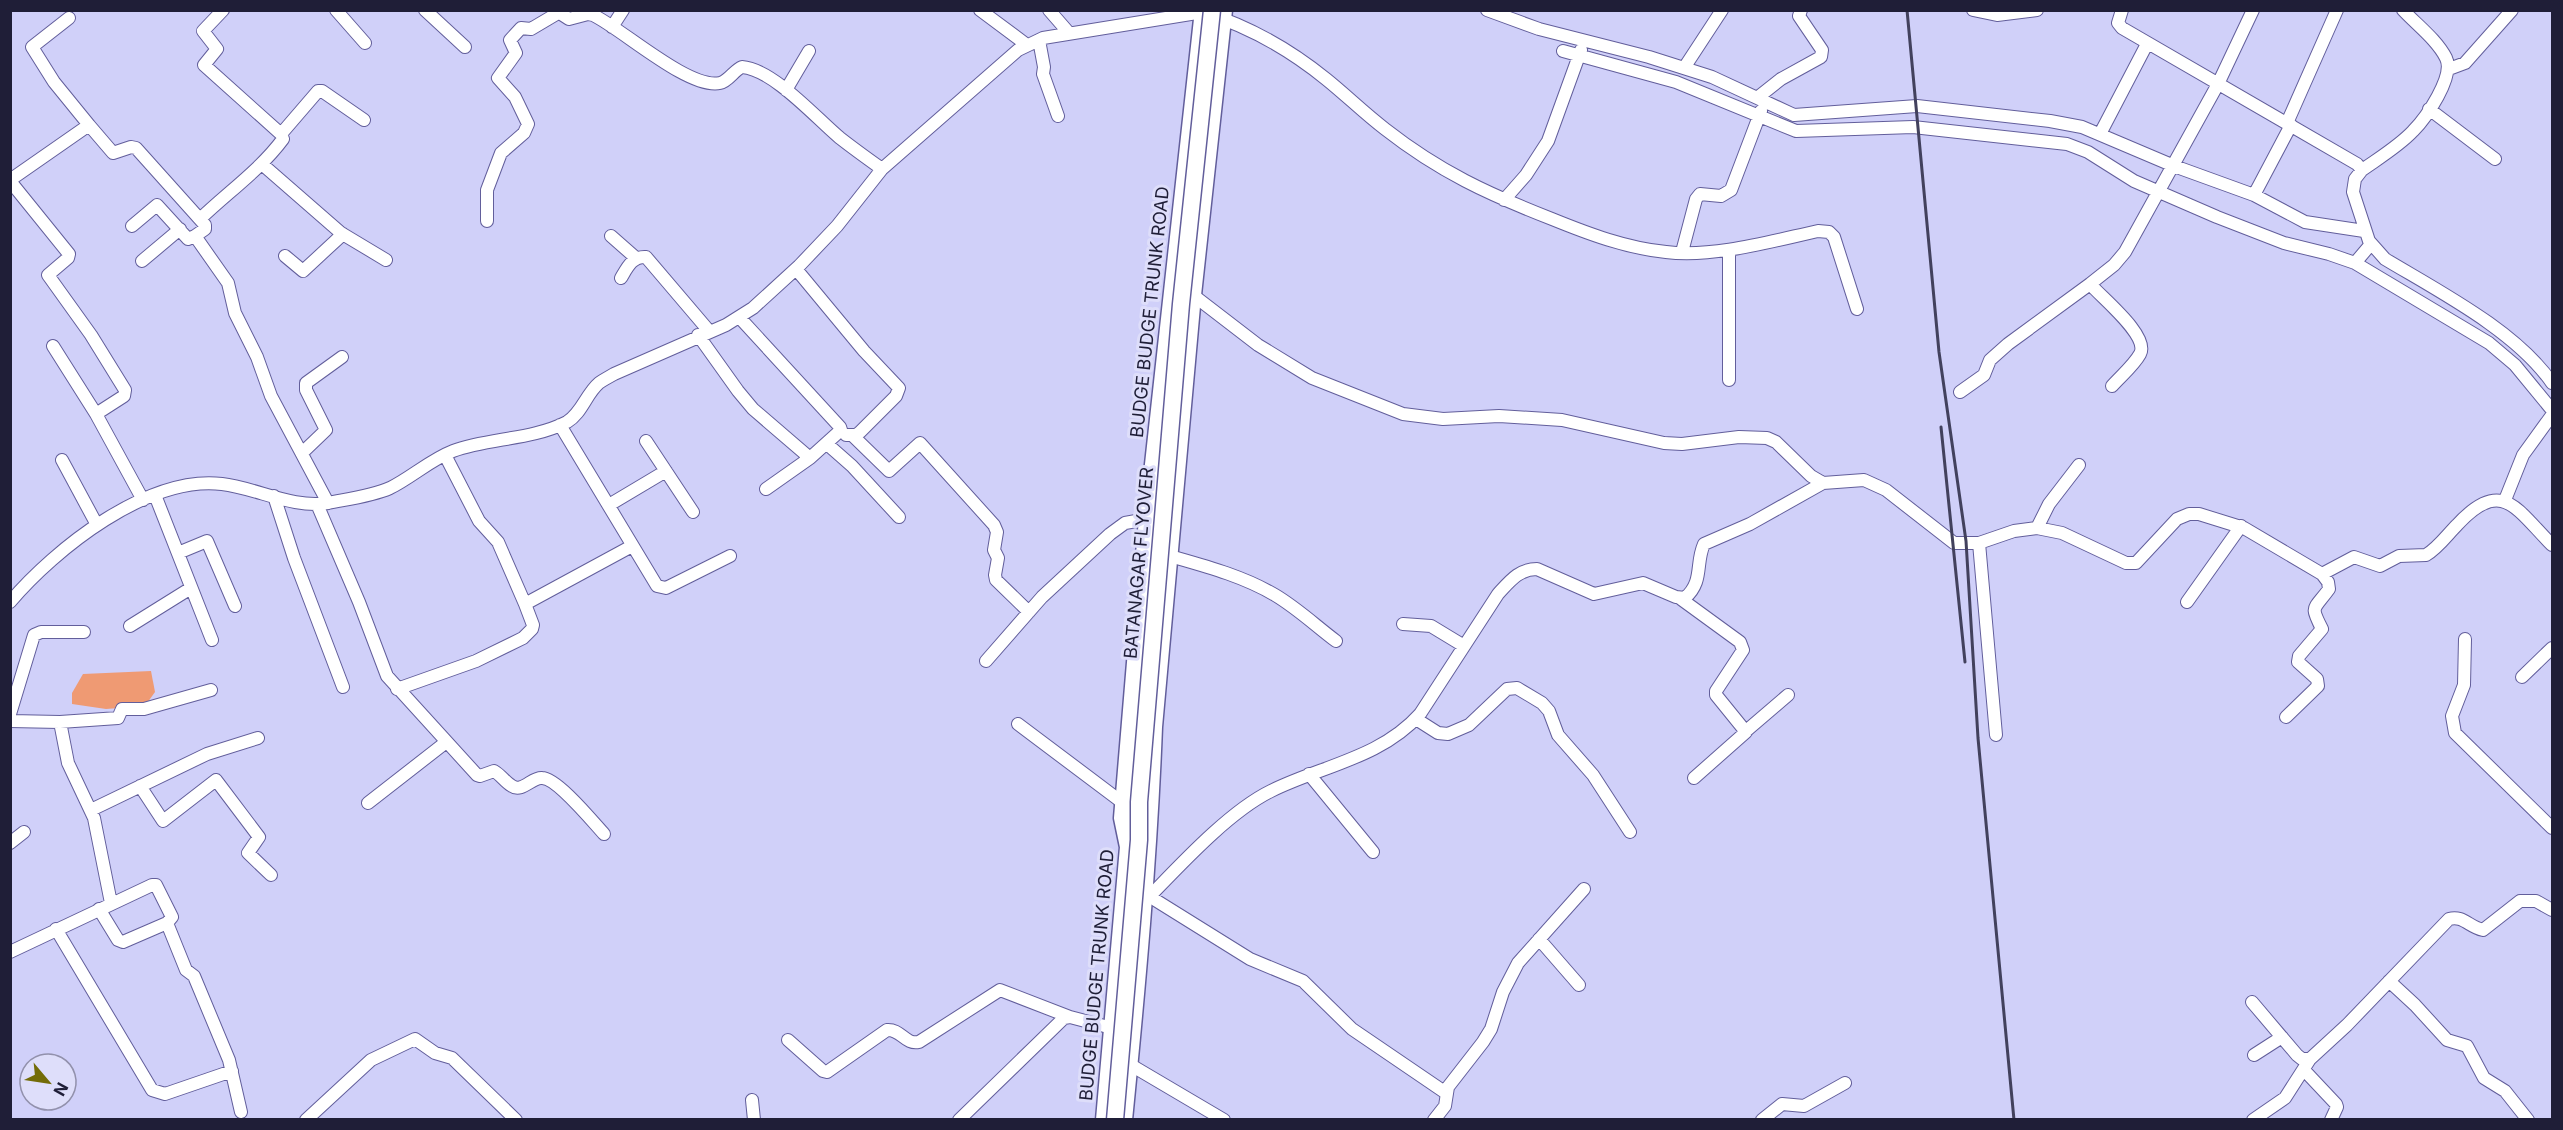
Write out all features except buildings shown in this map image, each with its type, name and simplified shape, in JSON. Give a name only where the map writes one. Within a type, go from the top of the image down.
[{"type":"street","points":[[200,219],[231,189],[263,165],[283,139],[281,134],[204,64],[217,49],[203,31],[223,10]]},
{"type":"street","points":[[336,10],[365,43]]},
{"type":"street","points":[[425,10],[465,47]]},
{"type":"street","points":[[612,27],[623,10]]},
{"type":"street","points":[[980,10],[1027,45]]},
{"type":"street","points":[[1049,10],[1069,33]]},
{"type":"street","points":[[1487,10],[1506,19],[1724,81],[1796,132],[1913,127],[2067,144],[2088,152],[2124,176],[2166,179],[2254,195],[2305,222],[2364,231]]},
{"type":"street","points":[[1684,68],[1722,10]]},
{"type":"street","points":[[1682,252],[1696,199],[1700,194],[1721,196],[1731,190],[1761,108],[1781,79],[1821,57],[1822,50],[1799,16],[1801,10]]},
{"type":"street","points":[[1973,10],[1997,15],[2037,10]]},
{"type":"street","points":[[2122,10],[2119,26],[2350,158],[2362,170]]},
{"type":"street","points":[[1960,392],[1984,375],[1990,360],[2008,344],[2090,284],[2126,252],[2218,84],[2253,10]]},
{"type":"street","points":[[2254,195],[2289,124],[2337,10]]},
{"type":"street","points":[[2362,255],[2364,231],[2353,185],[2362,170],[2414,131],[2445,82],[2449,69],[2440,48],[2403,10]]},
{"type":"street","points":[[2449,69],[2465,63],[2512,10]]},
{"type":"street","points":[[487,221],[487,190],[501,153],[524,133],[528,124],[515,97],[498,78],[516,53],[510,40],[521,28],[531,29],[557,12],[569,19],[588,12],[600,18],[639,47],[695,78],[718,83],[726,80],[738,68],[748,67],[786,90],[840,138],[882,169]]},
{"type":"street","points":[[1124,1119],[1148,895],[1154,727],[1193,295],[1213,12]]},
{"type":"street","points":[[10,602],[41,568],[97,525],[149,498],[186,485],[205,483],[235,486],[303,504],[322,503],[389,488],[445,455],[462,449],[507,440],[560,424],[577,413],[599,383],[631,365],[739,317],[753,308],[837,226],[882,169],[973,87],[1027,45],[1069,33],[1213,12],[1286,50],[1327,79],[1403,143],[1455,177],[1504,200],[1605,239],[1667,253],[1729,250],[1818,231],[1829,232],[1834,237],[1857,309]]},
{"type":"street","name":"BUDGE BUDGE TRUNK ROAD","points":[[1104,1119],[1128,847],[1122,818],[1147,519],[1213,12]]},
{"type":"street","name":"BATANAGAR FLYOVER","points":[[1115,1119],[1139,840],[1138,802],[1179,327],[1213,12]]},
{"type":"street","points":[[69,18],[32,48],[57,85],[113,153],[131,147],[136,148],[206,227],[190,240],[157,205],[132,226]]},
{"type":"street","points":[[1039,40],[1043,57],[1043,74],[1058,116]]},
{"type":"street","points":[[1504,200],[1526,175],[1548,141],[1584,40]]},
{"type":"street","points":[[2100,134],[2147,44]]},
{"type":"street","points":[[786,90],[809,51]]},
{"type":"street","points":[[1563,51],[1761,108],[1794,115],[1917,106],[2050,121],[2082,127],[2100,134],[2166,179],[2284,243],[2329,254],[2362,255],[2385,259],[2468,310],[2523,350],[2534,359],[2553,383]]},
{"type":"street","points":[[281,134],[321,90],[364,120]]},
{"type":"street","points":[[2429,109],[2495,159]]},
{"type":"street","points":[[88,124],[10,181],[69,254],[68,258],[48,275],[91,335],[124,390],[124,396],[96,414]]},
{"type":"street","points":[[263,165],[343,234],[386,260]]},
{"type":"street","points":[[142,261],[180,229]]},
{"type":"street","points":[[285,256],[303,271],[343,234]]},
{"type":"street","points":[[195,236],[228,283],[235,313],[257,357],[271,396],[302,453],[381,665],[397,689],[477,775],[494,771],[513,787],[518,788],[538,778],[548,780],[576,803],[604,834]]},
{"type":"street","points":[[610,236],[636,258]]},
{"type":"street","points":[[1729,250],[1729,380]]},
{"type":"street","points":[[2362,255],[2489,343],[2516,365],[2553,410]]},
{"type":"street","points":[[621,278],[636,258],[645,257],[651,260],[703,333],[738,391],[753,409],[810,458]]},
{"type":"street","points":[[766,489],[827,444],[846,434],[860,432],[896,396],[899,388],[898,384],[864,351],[796,268]]},
{"type":"street","points":[[2090,284],[2136,331],[2141,344],[2141,353],[2112,386]]},
{"type":"street","points":[[1193,295],[1266,351],[1312,378],[1403,414],[1443,419],[1509,416],[1562,420],[1664,443],[1682,444],[1740,437],[1767,438],[1776,442],[1811,476],[1823,483]]},
{"type":"street","points":[[739,317],[846,434],[889,471],[920,443],[994,525],[997,532],[994,550],[998,558],[994,575],[996,580],[1029,612]]},
{"type":"street","points":[[53,346],[149,498],[178,553],[212,640]]},
{"type":"street","points":[[302,453],[326,430],[306,390],[306,383],[342,357]]},
{"type":"street","points":[[2505,500],[2523,455],[2553,415]]},
{"type":"street","points":[[560,424],[654,584],[660,588],[666,588],[730,556]]},
{"type":"street","points":[[646,441],[693,512]]},
{"type":"street","points":[[827,444],[852,466],[899,518]]},
{"type":"street","points":[[397,689],[476,661],[529,634],[533,625],[498,542],[478,521],[445,455]]},
{"type":"street","points":[[62,459],[97,525]]},
{"type":"street","points":[[2037,528],[2049,504],[2079,465]]},
{"type":"street","points":[[609,505],[666,471]]},
{"type":"street","points":[[1682,599],[1688,595],[1700,576],[1701,550],[1704,544],[1750,524],[1823,483],[1855,479],[1875,484],[1920,515],[1954,543],[1979,543],[2014,531],[2037,528],[2062,533],[2126,563],[2136,563],[2177,519],[2189,514],[2199,514],[2241,526],[2322,574],[2328,582],[2329,589],[2314,609],[2314,614],[2322,629],[2299,656],[2298,662],[2317,679],[2318,686],[2286,717]]},
{"type":"street","points":[[274,496],[294,558],[343,687]]},
{"type":"street","points":[[2322,574],[2354,557],[2380,566],[2399,556],[2426,555],[2463,518],[2492,500],[2505,500],[2511,504],[2553,545]]},
{"type":"street","points":[[986,661],[1029,612],[1110,534],[1125,523],[1147,519]]},
{"type":"street","points":[[2187,602],[2241,526]]},
{"type":"street","points":[[178,553],[207,541],[234,606]]},
{"type":"street","points":[[1979,543],[1996,735]]},
{"type":"street","points":[[525,604],[632,546]]},
{"type":"street","points":[[1170,556],[1212,568],[1264,589],[1283,600],[1336,641]]},
{"type":"street","points":[[1148,895],[1219,829],[1253,801],[1309,774],[1359,757],[1396,734],[1416,718],[1498,594],[1514,576],[1527,569],[1547,572],[1594,594],[1643,583],[1682,599],[1742,645],[1743,650],[1716,695],[1746,731]]},
{"type":"street","points":[[130,626],[191,588]]},
{"type":"street","points":[[1403,624],[1431,626],[1464,646]]},
{"type":"street","points":[[10,714],[34,634],[84,632]]},
{"type":"street","points":[[2465,639],[2464,685],[2452,716],[2455,733],[2553,828]]},
{"type":"street","points":[[2522,677],[2553,648]]},
{"type":"street","points":[[1416,718],[1438,733],[1448,734],[1469,724],[1507,689],[1517,688],[1542,703],[1549,711],[1558,735],[1593,775],[1630,832]]},
{"type":"street","points":[[10,721],[60,722],[118,718],[122,709],[144,709],[211,690]]},
{"type":"street","points":[[1694,778],[1788,696]]},
{"type":"street","points":[[60,722],[68,763],[96,824],[111,903]]},
{"type":"street","points":[[1018,724],[1123,803]]},
{"type":"street","points":[[91,810],[207,754],[258,738]]},
{"type":"street","points":[[368,803],[446,742]]},
{"type":"street","points":[[1309,774],[1373,852]]},
{"type":"street","points":[[140,786],[163,821],[216,780],[259,837],[248,853],[271,875]]},
{"type":"street","points":[[10,843],[24,832]]},
{"type":"street","points":[[10,952],[111,903],[154,884],[172,917],[167,923],[123,942],[118,940],[99,909]]},
{"type":"street","points":[[1434,1119],[1444,1106],[1448,1087],[1483,1042],[1495,1020],[1511,974],[1584,889]]},
{"type":"street","points":[[1124,891],[1148,895],[1250,959],[1303,981],[1352,1029],[1446,1093]]},
{"type":"street","points":[[2253,1119],[2285,1098],[2307,1065],[2449,919],[2455,917],[2463,919],[2476,929],[2483,930],[2520,902],[2528,899],[2553,910]]},
{"type":"street","points":[[167,923],[186,970],[194,976],[231,1071],[241,1112]]},
{"type":"street","points":[[56,929],[152,1090],[165,1094],[231,1071]]},
{"type":"street","points":[[1539,939],[1579,985]]},
{"type":"street","points":[[2389,981],[2447,1040],[2467,1046],[2484,1078],[2505,1091],[2528,1119]]},
{"type":"street","points":[[788,1040],[827,1072],[887,1030],[896,1031],[910,1042],[919,1042],[1000,990],[1070,1017],[1112,1028]]},
{"type":"street","points":[[2252,1002],[2307,1065],[2336,1104],[2337,1107],[2331,1119]]},
{"type":"street","points":[[959,1119],[1064,1018],[1070,1017]]},
{"type":"street","points":[[2254,1055],[2282,1037]]},
{"type":"street","points":[[306,1119],[371,1060],[383,1052],[415,1039],[435,1053],[452,1058],[516,1119]]},
{"type":"street","points":[[1130,1064],[1224,1119]]},
{"type":"street","points":[[1762,1119],[1782,1104],[1804,1106],[1845,1083]]},
{"type":"street","points":[[752,1100],[754,1119]]},
{"type":"shaded area","points":[[151,671],[155,692],[145,706],[106,709],[72,704],[72,693],[83,674]]},
{"type":"railway","points":[[1907,10],[1939,352],[1966,541],[1978,738],[2014,1120]]},
{"type":"railway","points":[[1941,427],[1965,662]]}]
